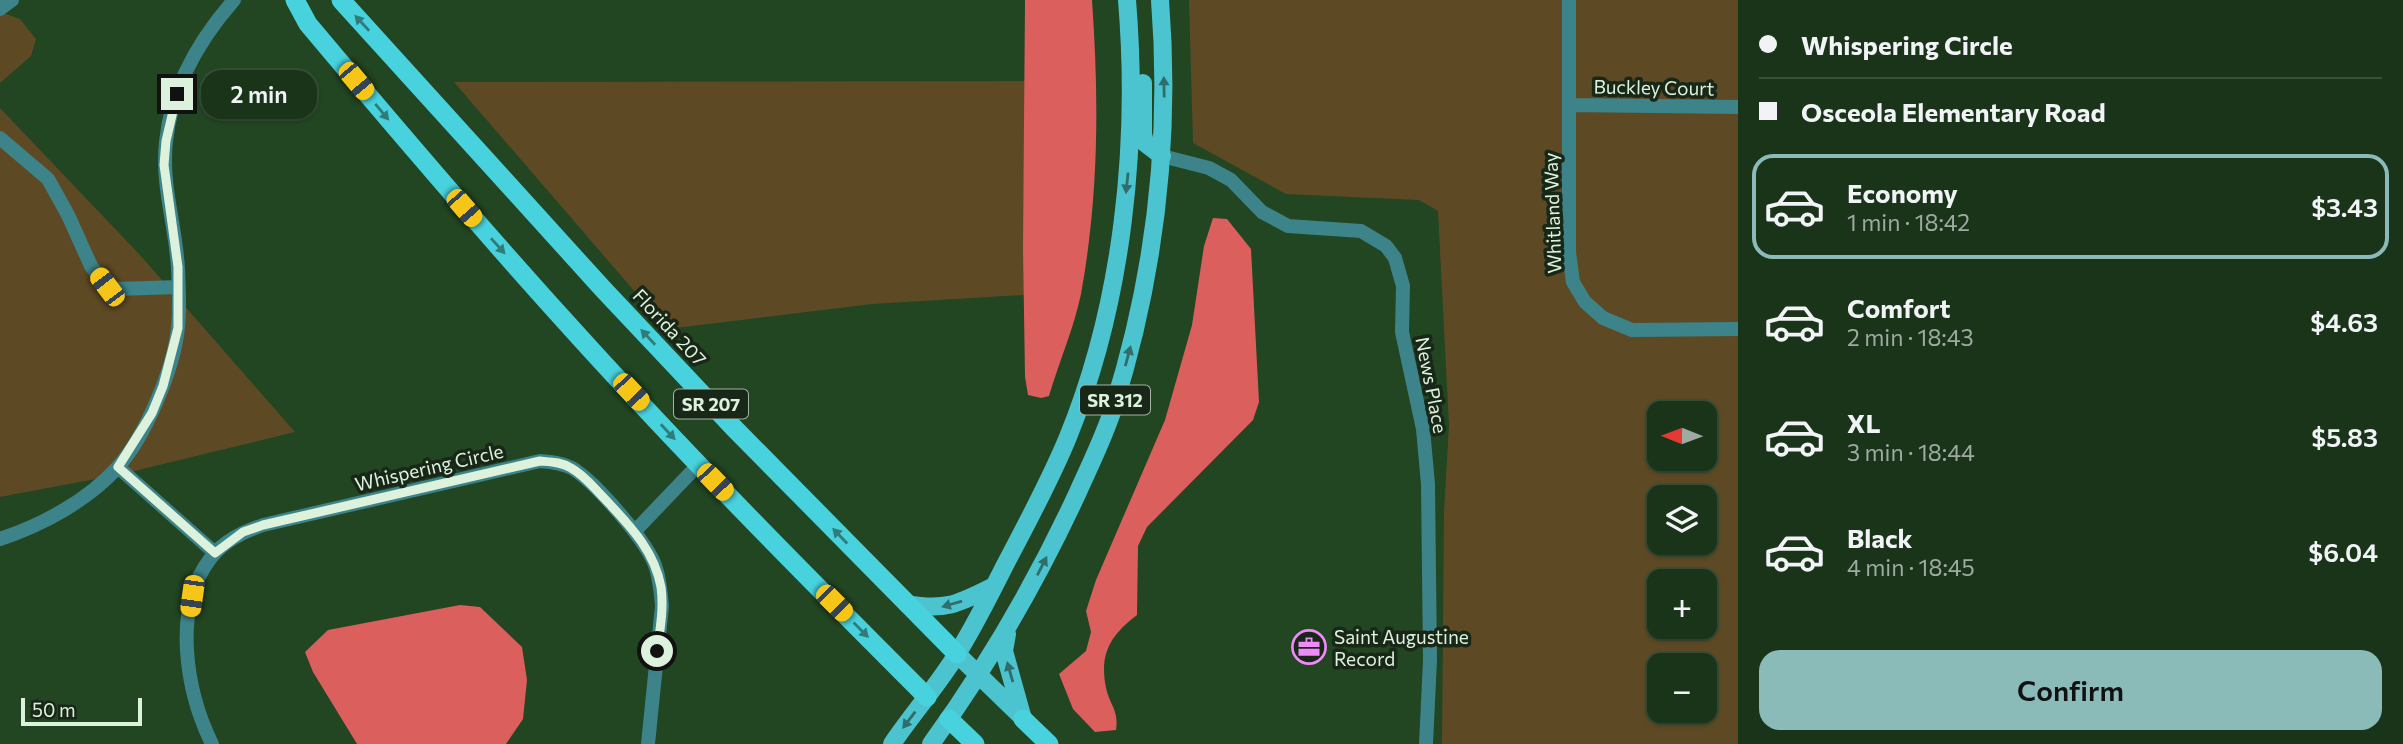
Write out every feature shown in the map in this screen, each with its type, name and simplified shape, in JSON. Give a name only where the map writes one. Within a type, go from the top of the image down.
[{"type":"highway","name":"SR 207","points":[[295,0],[308,24],[437,177],[564,320],[698,465],[927,697]]},
{"type":"highway","name":"Florida 207","points":[[341,0],[603,289],[715,408],[957,654]]},
{"type":"highway","name":"SR 207","points":[[950,719],[975,744]]},
{"type":"highway","name":"SR 207","points":[[1023,719],[1049,744]]},
{"type":"main road","name":"SR 312","points":[[931,744],[950,719],[1009,625],[1060,531],[1112,412],[1131,347],[1156,222],[1164,98],[1160,0]]},
{"type":"main road","name":"SR 312","points":[[892,744],[957,654],[994,586],[1046,487],[1069,435],[1088,380],[1102,327],[1124,213],[1131,152],[1132,97],[1128,8]]},
{"type":"main road","points":[[1128,8],[1142,27],[1143,134],[1146,144],[1162,156]]},
{"type":"main road","points":[[907,604],[930,608],[948,607],[994,586]]},
{"type":"main road","points":[[1009,625],[1004,651],[1023,719]]},
{"type":"main road","name":"SR 207","points":[[957,654],[1023,719]]},
{"type":"main road","name":"SR 207","points":[[927,697],[950,719]]},
{"type":"street","points":[[0,9],[12,0]]},
{"type":"street","points":[[0,539],[46,520],[91,490],[118,467],[152,413],[163,386],[178,328],[173,222],[165,177],[170,117],[186,72],[203,41],[234,0]]},
{"type":"street","name":"Whitland Way","points":[[1569,0],[1569,251],[1573,282],[1585,302],[1603,318],[1632,330],[1738,329]]},
{"type":"street","name":"Buckley Court","points":[[1570,105],[1738,107]]},
{"type":"street","points":[[0,138],[48,179],[91,266],[107,287],[178,287]]},
{"type":"street","name":"News Place","points":[[1162,156],[1209,168],[1231,180],[1262,212],[1288,226],[1361,231],[1386,246],[1395,258],[1403,286],[1402,332],[1423,429],[1428,484],[1430,586],[1426,744]]},
{"type":"street","name":"Whispering Circle","points":[[212,744],[197,704],[188,647],[192,596],[199,576],[215,553],[243,532],[263,525],[540,461],[556,462],[570,467],[583,477],[635,531],[647,547],[656,567],[662,606],[649,744]]},
{"type":"street","points":[[635,531],[698,465]]},
{"type":"street","points":[[118,467],[215,553]]},
{"type":"shaded area","points":[[1025,0],[1092,0],[1096,74],[1094,184],[1081,294],[1049,396],[1041,398],[1028,395],[1025,377]]},
{"type":"shaded area","points":[[1189,0],[1738,0],[1738,744],[1442,744],[1444,512],[1449,425],[1438,211],[1419,200],[1286,194],[1193,143]]},
{"type":"shaded area","points":[[0,12],[20,19],[36,39],[31,56],[0,83]]},
{"type":"shaded area","points":[[1025,81],[1024,295],[872,304],[667,329],[454,82]]},
{"type":"shaded area","points":[[0,108],[140,255],[295,432],[122,474],[0,497]]},
{"type":"shaded area","points":[[1213,218],[1227,219],[1251,249],[1259,402],[1253,420],[1147,527],[1138,546],[1137,615],[1114,638],[1104,665],[1106,688],[1115,713],[1116,730],[1095,732],[1073,709],[1059,674],[1086,651],[1091,632],[1086,611],[1096,580],[1165,420],[1192,325],[1204,246]]},
{"type":"shaded area","points":[[460,605],[480,607],[522,647],[527,680],[523,719],[506,744],[357,744],[313,672],[305,652],[328,630]]},
{"type":"place","name":"Saint Augustine Record","points":[[1309,647]]},
{"type":"route","points":[[177,94],[170,117],[164,165],[178,267],[178,328],[172,358],[152,413],[118,467],[215,553],[243,532],[263,525],[540,461],[556,462],[570,467],[583,477],[647,547],[661,588],[662,606],[657,651]]}]
